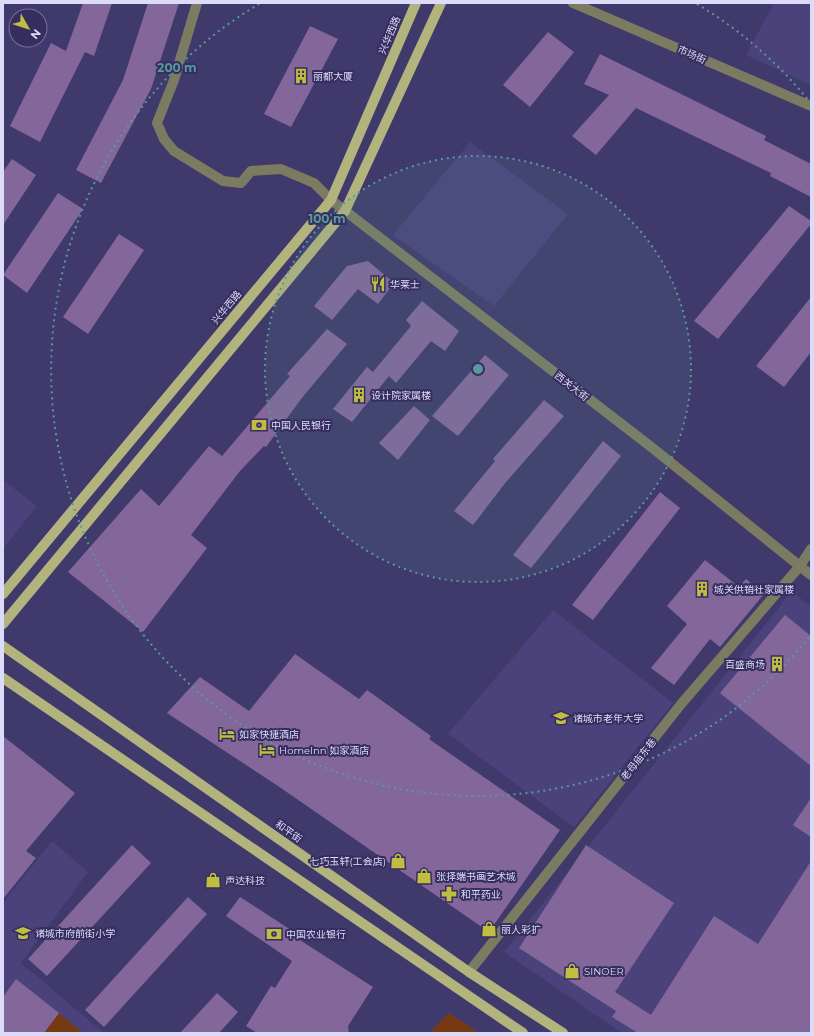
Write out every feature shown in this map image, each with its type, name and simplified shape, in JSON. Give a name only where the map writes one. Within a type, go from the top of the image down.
[{"type":"main road","name":"兴华西路","points":[[3,594],[331,200],[416,3]]},
{"type":"main road","points":[[3,624],[345,211],[441,3]]},
{"type":"main road","name":"和平街","points":[[3,646],[469,972],[563,1033]]},
{"type":"main road","points":[[3,678],[523,1033]]},
{"type":"street","name":"西关大街","points":[[197,3],[174,80],[157,124],[164,139],[174,151],[223,181],[241,183],[251,171],[281,169],[314,183],[331,200],[650,446],[811,575]]},
{"type":"street","name":"市场街","points":[[573,3],[811,106]]},
{"type":"street","name":"老母庙东巷","points":[[469,972],[682,703],[800,566],[811,549]]},
{"type":"shaded area","points":[[774,3],[811,3],[811,85],[746,55]]},
{"type":"shaded area","points":[[470,142],[568,214],[494,306],[393,235]]},
{"type":"shaded area","points":[[3,480],[37,506],[3,549]]},
{"type":"shaded area","points":[[792,591],[811,607],[811,1033],[622,1033],[504,952]]},
{"type":"shaded area","name":"诸城市老年大学","points":[[553,610],[673,703],[574,827],[448,734]]},
{"type":"shaded area","name":"诸城市府前街小学","points":[[52,841],[88,872],[21,963],[104,1033],[3,1033],[3,903]]},
{"type":"shaded area","points":[[59,1013],[83,1033],[44,1033]]},
{"type":"shaded area","points":[[449,1013],[479,1033],[429,1033]]},
{"type":"building","points":[[83,3],[112,3],[94,56],[85,52],[40,142],[10,126],[51,43],[66,51]]},
{"type":"building","points":[[148,3],[179,3],[151,89],[101,183],[76,170],[123,80]]},
{"type":"building","name":"丽都大厦","points":[[310,26],[338,39],[291,127],[264,114]]},
{"type":"building","points":[[548,32],[574,52],[530,107],[503,85]]},
{"type":"building","points":[[600,54],[766,136],[764,140],[811,164],[811,197],[770,176],[771,173],[636,108],[596,155],[572,136],[609,95],[584,84]]},
{"type":"building","points":[[12,159],[36,175],[3,225],[3,172]]},
{"type":"building","points":[[58,193],[83,209],[27,293],[3,275]]},
{"type":"building","points":[[789,206],[811,221],[811,224],[718,339],[694,321]]},
{"type":"building","points":[[119,234],[144,250],[88,334],[63,317]]},
{"type":"building","points":[[368,261],[394,283],[378,304],[358,289],[332,320],[314,306],[347,266]]},
{"type":"building","points":[[811,297],[811,352],[784,387],[756,366]]},
{"type":"building","points":[[422,301],[459,331],[445,351],[431,341],[396,383],[389,376],[352,422],[333,409],[367,367],[373,372],[411,326],[406,320]]},
{"type":"building","points":[[327,329],[347,344],[301,399],[266,447],[264,446],[240,471],[191,535],[207,548],[143,632],[68,572],[141,489],[159,506],[209,446],[222,456],[290,376],[287,374]]},
{"type":"building","points":[[485,355],[509,375],[458,436],[432,416]]},
{"type":"building","points":[[544,400],[564,416],[506,482],[473,525],[454,511],[495,461],[493,459]]},
{"type":"building","points":[[414,406],[430,420],[398,460],[379,443]]},
{"type":"building","points":[[603,441],[621,456],[531,568],[513,555]]},
{"type":"building","points":[[660,492],[680,508],[593,620],[572,605]]},
{"type":"building","points":[[705,560],[739,587],[746,579],[764,594],[720,647],[710,639],[674,685],[651,668],[687,624],[667,606]]},
{"type":"building","name":"百盛商场","points":[[785,615],[811,636],[811,766],[720,693]]},
{"type":"building","points":[[295,654],[359,699],[367,690],[431,736],[429,739],[560,830],[489,932],[278,786],[167,713],[200,677],[249,711]]},
{"type":"building","points":[[3,736],[75,793],[26,851],[36,858],[3,899]]},
{"type":"building","points":[[811,798],[811,837],[793,825]]},
{"type":"building","points":[[132,845],[151,863],[47,976],[28,959]]},
{"type":"building","points":[[586,845],[674,903],[615,992],[651,1015],[714,916],[758,944],[811,861],[811,1033],[638,1033],[612,1017],[616,1011],[519,948]]},
{"type":"building","points":[[188,897],[207,914],[104,1027],[85,1010]]},
{"type":"building","points":[[240,897],[291,930],[289,933],[373,987],[348,1026],[349,1033],[257,1033],[246,1026],[271,986],[275,988],[292,961],[226,916]]},
{"type":"building","points":[[16,979],[59,1013],[44,1033],[3,1033],[3,997]]},
{"type":"building","points":[[217,993],[238,1012],[219,1033],[180,1033]]},
{"type":"place","name":"丽都大厦","points":[[301,76]]},
{"type":"place","name":"华莱士","points":[[378,284]]},
{"type":"place","name":"设计院家属楼","points":[[359,395]]},
{"type":"place","name":"中国人民银行","points":[[259,425]]},
{"type":"place","name":"城关供销社家属楼","points":[[702,589]]},
{"type":"place","name":"百盛商场","points":[[777,664]]},
{"type":"place","name":"诸城市老年大学","points":[[561,718]]},
{"type":"place","name":"如家快捷酒店","points":[[227,734]]},
{"type":"place","name":"HomeInn 如家酒店","points":[[267,750]]},
{"type":"place","name":"七巧玉轩(工会店)","points":[[398,861]]},
{"type":"place","name":"张择端书画艺术城","points":[[424,876]]},
{"type":"place","name":"声达科技","points":[[213,880]]},
{"type":"place","name":"和平药业","points":[[449,894]]},
{"type":"place","name":"丽人彩扩","points":[[489,929]]},
{"type":"place","name":"诸城市府前街小学","points":[[23,933]]},
{"type":"place","name":"中国农业银行","points":[[274,934]]},
{"type":"place","name":"SINOER","points":[[572,971]]}]
